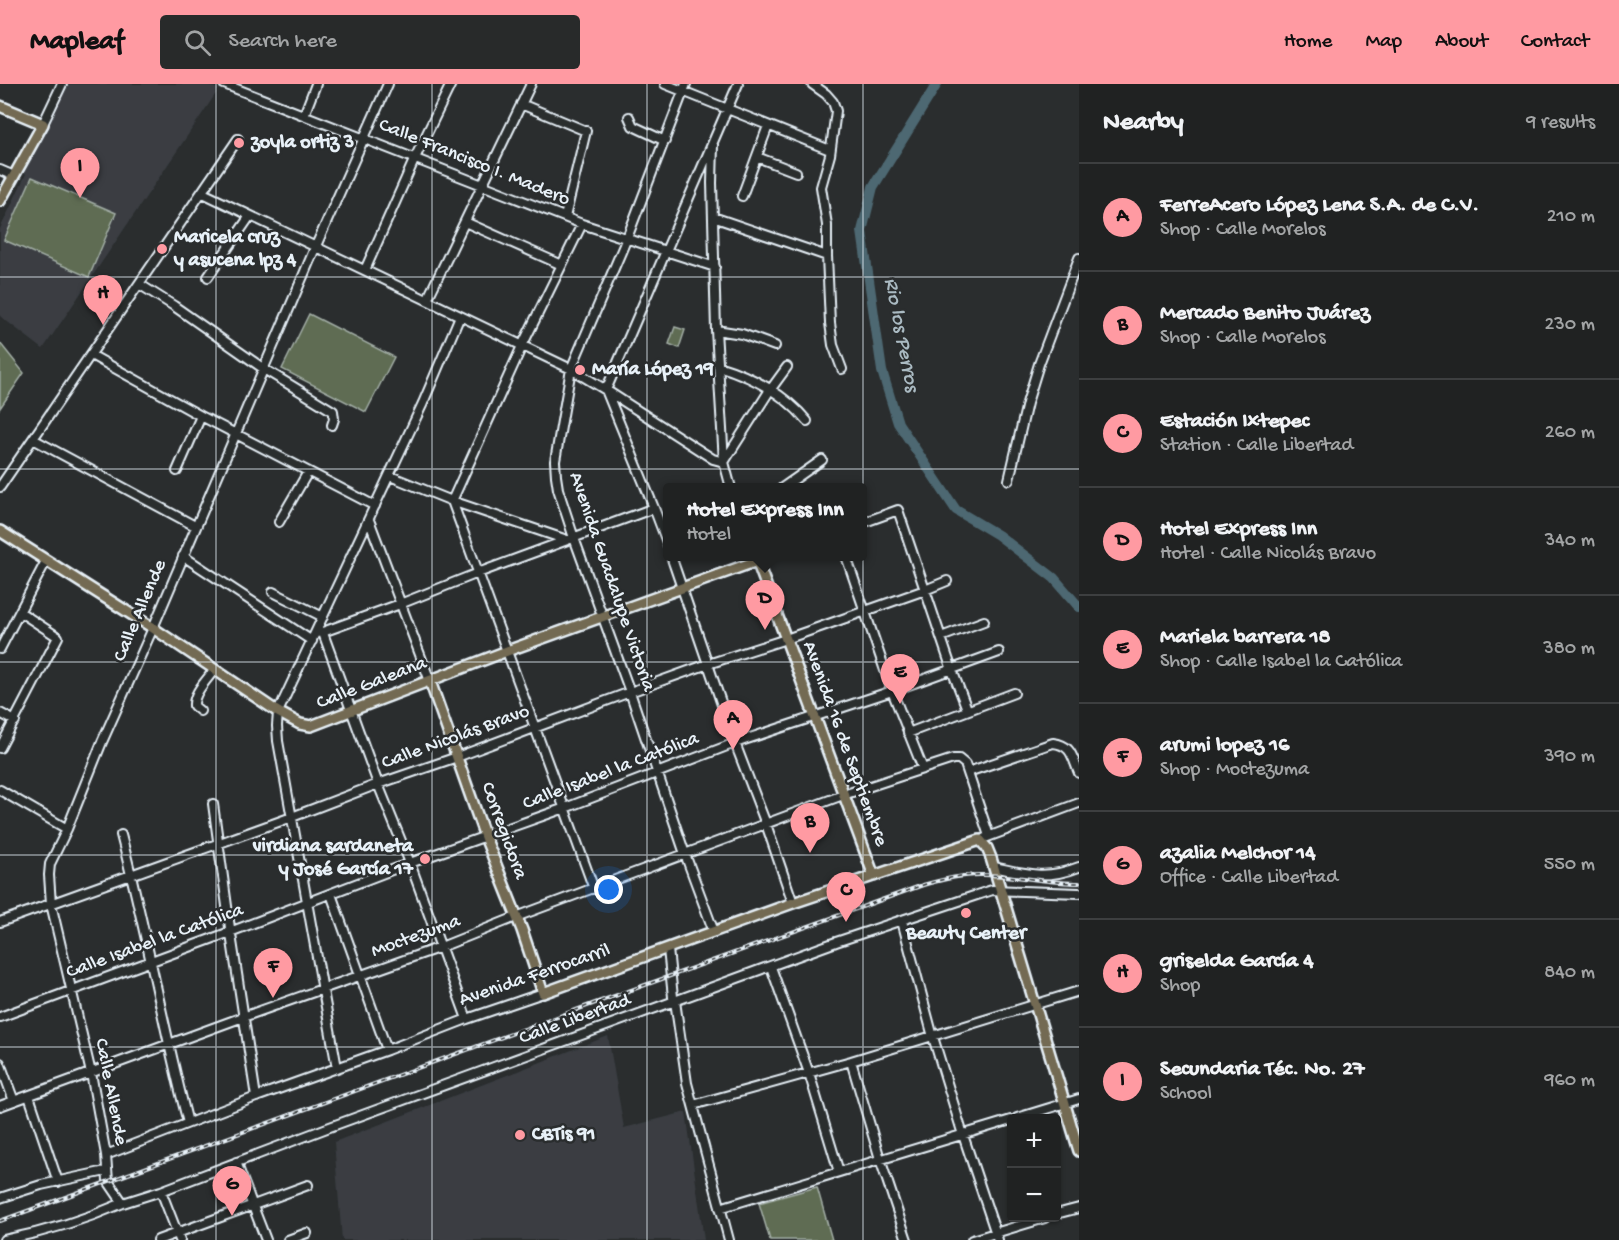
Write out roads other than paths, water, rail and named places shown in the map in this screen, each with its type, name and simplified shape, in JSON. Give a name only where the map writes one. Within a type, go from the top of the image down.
[{"type":"main road","points":[[0,106],[43,124],[0,201]]},
{"type":"main road","name":"Calle Galeana","points":[[0,531],[153,628],[278,712],[300,724],[311,726],[752,561]]},
{"type":"main road","name":"Avenida 16 de Septiembre","points":[[758,561],[874,876]]},
{"type":"main road","name":"Corregidora","points":[[430,681],[543,993]]},
{"type":"main road","points":[[980,840],[987,848],[994,867],[1079,1151]]},
{"type":"main road","name":"Avenida Ferrocarril","points":[[543,993],[794,903],[980,840]]},
{"type":"street","points":[[43,124],[62,84]]},
{"type":"street","name":"Calle Francisco I. Madero","points":[[224,84],[239,87],[304,115],[582,224],[715,267]]},
{"type":"street","points":[[304,115],[316,84]]},
{"type":"street","name":"Calle Allende","points":[[106,1171],[106,1155],[91,1073],[51,904],[48,875],[50,864],[388,84]]},
{"type":"street","points":[[365,270],[451,84]]},
{"type":"street","points":[[427,300],[531,84]]},
{"type":"street","points":[[665,84],[685,87],[726,109],[830,150]]},
{"type":"street","points":[[663,532],[606,390],[738,84]]},
{"type":"street","points":[[812,84],[826,94],[833,102],[836,111],[828,166],[821,187],[827,225],[830,323],[833,345],[842,369]]},
{"type":"street","name":"Avenida Guadalupe Victoria","points":[[685,87],[627,238],[571,369],[555,461],[558,489],[570,539],[604,617],[714,932]]},
{"type":"street","points":[[521,104],[586,131],[565,217]]},
{"type":"street","points":[[629,117],[633,126],[664,141]]},
{"type":"street","points":[[742,196],[768,126]]},
{"type":"street","points":[[0,488],[238,139]]},
{"type":"street","points":[[714,139],[713,217],[716,330],[724,462],[730,483]]},
{"type":"street","points":[[757,157],[796,172]]},
{"type":"street","points":[[0,170],[14,176]]},
{"type":"street","points":[[203,193],[571,369],[713,459],[724,462]]},
{"type":"street","points":[[208,277],[250,216]]},
{"type":"street","points":[[713,217],[827,256]]},
{"type":"street","points":[[465,222],[562,265]]},
{"type":"street","points":[[582,224],[522,346],[452,501],[594,888]]},
{"type":"street","points":[[1009,480],[1027,403],[1039,364],[1079,258]]},
{"type":"street","points":[[139,284],[264,369],[333,411],[332,425]]},
{"type":"street","points":[[337,1068],[278,741],[278,712],[312,641],[319,633],[323,617],[390,476],[460,316]]},
{"type":"street","points":[[716,330],[742,334],[775,346]]},
{"type":"street","points":[[91,355],[201,416],[375,506]]},
{"type":"street","points":[[718,366],[771,389],[807,421]]},
{"type":"street","points":[[724,462],[787,367]]},
{"type":"street","points":[[177,471],[201,416]]},
{"type":"street","points":[[33,439],[195,526]]},
{"type":"street","points":[[789,483],[822,460]]},
{"type":"street","points":[[279,522],[308,472]]},
{"type":"street","points":[[390,476],[452,501],[570,539]]},
{"type":"street","points":[[319,633],[654,508]]},
{"type":"street","points":[[867,521],[898,510],[967,709]]},
{"type":"street","points":[[658,518],[663,516]]},
{"type":"street","points":[[369,520],[430,681]]},
{"type":"street","points":[[183,556],[312,641]]},
{"type":"street","points":[[0,649],[46,561]]},
{"type":"street","points":[[673,561],[735,743],[794,903]]},
{"type":"street","points":[[848,561],[922,770]]},
{"type":"street","name":"Calle Nicolás Bravo","points":[[1,919],[132,876],[630,692],[947,581]]},
{"type":"street","points":[[273,592],[323,617]]},
{"type":"street","points":[[0,748],[58,637],[20,612]]},
{"type":"street","points":[[941,637],[984,621]]},
{"type":"street","points":[[319,633],[410,863],[467,1019]]},
{"type":"street","name":"Calle Isabel la Católica","points":[[0,1017],[735,743],[892,691],[999,652]]},
{"type":"street","points":[[200,711],[193,702],[214,670]]},
{"type":"street","points":[[908,733],[1014,693]]},
{"type":"street","points":[[0,713],[15,721]]},
{"type":"street","points":[[989,836],[968,772],[1053,742],[1068,748],[1079,772]]},
{"type":"street","name":"Moctezuma","points":[[0,1106],[441,946],[843,795],[953,759],[962,761],[968,772]]},
{"type":"street","points":[[0,790],[67,829]]},
{"type":"street","points":[[980,840],[1079,803]]},
{"type":"street","points":[[213,804],[256,1097]]},
{"type":"street","points":[[121,835],[188,1123]]},
{"type":"street","points":[[994,867],[1036,875],[1054,875],[1079,867]]},
{"type":"street","name":"Calle Libertad","points":[[4,1240],[41,1236],[123,1203],[836,942],[992,890],[1079,893]]},
{"type":"street","points":[[331,894],[387,1050]]},
{"type":"street","points":[[902,921],[933,1037],[997,1236]]},
{"type":"street","points":[[668,949],[687,1083],[729,1240]]},
{"type":"street","points":[[771,967],[809,1073],[839,1172]]},
{"type":"street","points":[[693,1105],[933,1037],[1079,991]]},
{"type":"street","name":"Avenida Ferrocarril","points":[[106,1155],[256,1097],[543,993]]},
{"type":"street","points":[[851,1061],[907,1240]]},
{"type":"street","points":[[0,1063],[14,1101]]},
{"type":"street","points":[[29,1096],[58,1182]]},
{"type":"street","points":[[1033,1114],[1079,1099]]},
{"type":"street","points":[[720,1208],[1007,1121]]},
{"type":"street","points":[[236,1162],[266,1240]]},
{"type":"street","points":[[0,1198],[41,1185],[106,1171],[108,1181],[123,1203]]},
{"type":"street","points":[[158,1240],[179,1236],[252,1205],[308,1185]]},
{"type":"street","points":[[161,1191],[179,1236]]},
{"type":"street","points":[[1061,1213],[1079,1208]]},
{"type":"street","points":[[972,1240],[997,1236],[1034,1222]]},
{"type":"street","points":[[288,1240],[307,1233]]},
{"type":"waterway","name":"Rio los Perros","points":[[937,84],[873,187],[862,231],[882,371],[898,423],[956,510],[998,535],[1054,578],[1079,607]]},
{"type":"railway","points":[[0,1221],[923,885],[953,877],[976,875],[1079,883]]},
{"type":"place","name":"zoyla ortiz 3","points":[[239,143]]},
{"type":"place","name":"Secundaria Téc. No. 27","points":[[80,198]]},
{"type":"place","name":"Maricela cruz y asucena lpz 4","points":[[162,249]]},
{"type":"place","name":"griselda García 4","points":[[103,325]]},
{"type":"place","name":"María López 19","points":[[580,370]]},
{"type":"place","name":"Hotel Express Inn","points":[[765,630]]},
{"type":"place","name":"Mariela barrera 18","points":[[900,704]]},
{"type":"place","name":"FerreAcero López Lena S.A. de C.V.","points":[[733,750]]},
{"type":"place","name":"Mercado Benito Juárez","points":[[810,853]]},
{"type":"place","name":"virdiana sardaneta y José García 17","points":[[425,859]]},
{"type":"place","name":"Beauty Center","points":[[966,913]]},
{"type":"place","name":"Estación Ixtepec","points":[[846,922]]},
{"type":"place","name":"arumi lopez 16","points":[[273,998]]},
{"type":"place","name":"CBTis 91","points":[[520,1135]]},
{"type":"place","name":"azalia Melchor 14","points":[[232,1216]]}]
